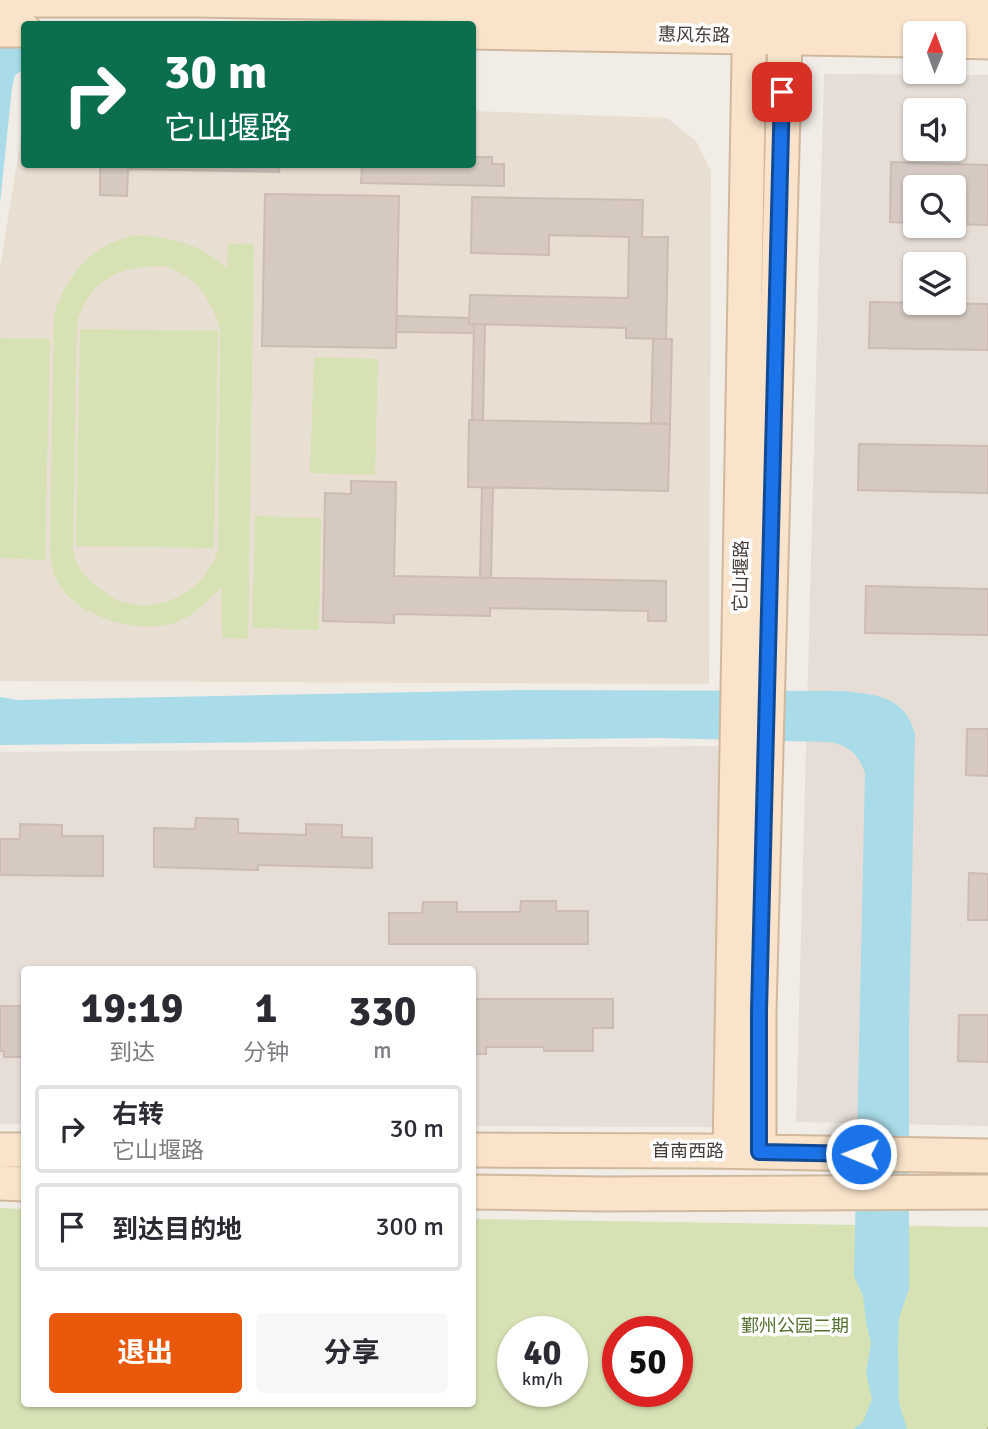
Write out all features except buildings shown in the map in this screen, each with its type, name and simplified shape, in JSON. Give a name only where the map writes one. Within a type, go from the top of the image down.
[{"type":"street","points":[[5,0],[196,1],[750,15]]},
{"type":"street","name":"它山堰路","points":[[745,1152],[750,15]]},
{"type":"street","points":[[785,15],[988,15]]},
{"type":"street","name":"惠风东路","points":[[476,32],[785,15],[903,38]]},
{"type":"street","name":"它山堰路","points":[[745,1152],[759,1011],[785,15]]},
{"type":"street","points":[[0,30],[21,30]]},
{"type":"street","points":[[966,41],[988,42]]},
{"type":"street","points":[[0,1150],[21,1150]]},
{"type":"street","name":"首南西路","points":[[476,1150],[988,1156]]},
{"type":"street","points":[[0,1183],[21,1184]]},
{"type":"street","points":[[476,1192],[988,1192]]},
{"type":"shaded area","points":[[824,74],[903,74],[903,84],[966,84],[966,75],[988,75],[988,1126],[796,1122]]},
{"type":"shaded area","points":[[476,111],[667,118],[696,141],[711,171],[709,684],[0,681],[0,268],[21,138],[21,168],[476,168]]},
{"type":"shaded area","points":[[725,746],[713,1127],[476,1126],[476,966],[21,966],[21,1124],[0,1124],[0,752]]},
{"type":"green space","points":[[138,235],[175,240],[207,253],[227,268],[228,243],[254,244],[248,639],[222,638],[221,587],[200,608],[181,620],[159,626],[143,626],[110,620],[80,606],[58,583],[52,568],[50,552],[54,315],[74,273],[95,252],[122,239]],"holes":[[[163,266],[193,281],[200,289],[212,307],[220,329],[218,548],[213,563],[194,587],[167,602],[136,605],[115,599],[92,582],[83,574],[73,551],[77,323],[90,296],[108,278],[120,272],[147,267]]]},
{"type":"green space","points":[[80,329],[218,331],[214,548],[76,546]]},
{"type":"green space","points":[[0,338],[50,339],[45,560],[0,558]]},
{"type":"green space","points":[[314,357],[378,359],[375,475],[310,473]]},
{"type":"green space","points":[[255,516],[321,518],[319,630],[252,628]]},
{"type":"green space","name":"鄞州公园二期","points":[[0,1208],[21,1209],[21,1407],[476,1407],[476,1219],[988,1227],[988,1429],[0,1429]]},
{"type":"water","points":[[0,0],[21,37],[21,71],[15,75],[12,87],[0,204]]},
{"type":"water","points":[[522,690],[844,691],[888,700],[897,705],[910,721],[915,734],[909,1028],[909,1289],[899,1318],[898,1346],[899,1403],[907,1429],[853,1429],[863,1422],[872,1399],[866,1373],[871,1343],[863,1296],[854,1276],[865,773],[852,752],[829,742],[659,738],[0,745],[0,697],[18,700]]},
{"type":"route","points":[[782,92],[759,1011],[759,1152],[861,1154]]}]
